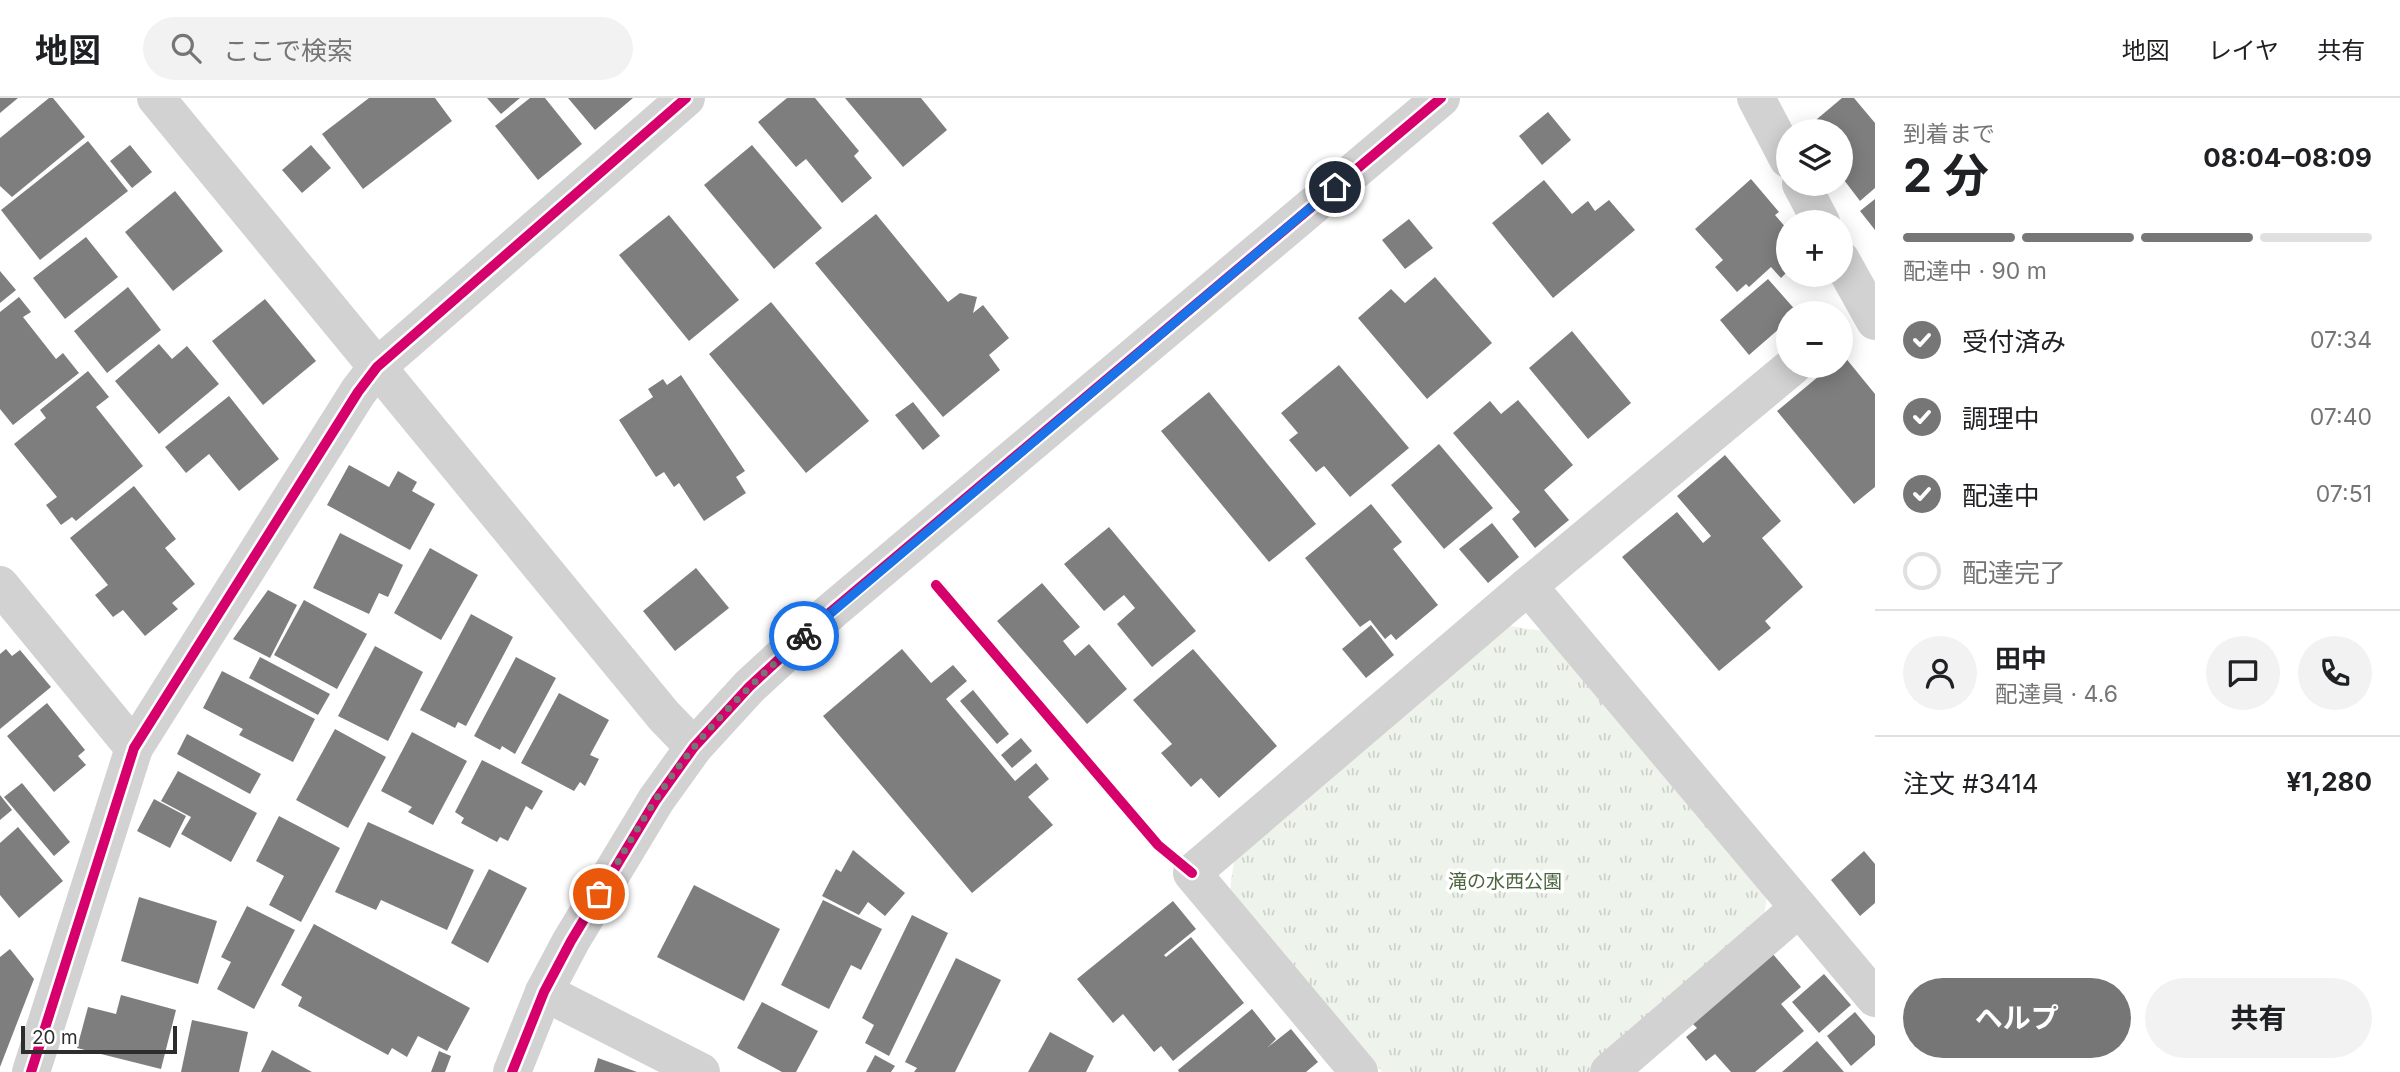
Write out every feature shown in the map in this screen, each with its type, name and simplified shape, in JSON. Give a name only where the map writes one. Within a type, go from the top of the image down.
[{"type":"street","points":[[156,98],[664,716],[694,747]]},
{"type":"street","points":[[30,1072],[134,748],[358,392],[377,367],[686,98]]},
{"type":"street","points":[[512,1072],[544,992],[571,941],[649,812],[694,747],[749,687],[828,614],[1441,98]]},
{"type":"street","points":[[1756,98],[1776,136]]},
{"type":"street","points":[[1853,287],[1864,313]]},
{"type":"street","points":[[1359,1072],[1192,873],[1528,586],[1779,378]]},
{"type":"street","points":[[0,585],[134,748]]},
{"type":"street","points":[[1528,586],[1875,998]]},
{"type":"street","points":[[1609,1072],[1799,908]]},
{"type":"street","points":[[544,992],[701,1072]]},
{"type":"green space","name":"滝の水西公園","points":[[1509,626],[1544,631],[1767,896],[1763,924],[1590,1072],[1382,1072],[1230,890],[1234,861]]},
{"type":"building","points":[[0,98],[18,98],[0,113]]},
{"type":"building","points":[[49,98],[53,98],[85,137],[12,197],[0,186],[0,138]]},
{"type":"building","points":[[369,98],[435,98],[452,121],[363,189],[322,134]]},
{"type":"building","points":[[487,98],[520,98],[501,114]]},
{"type":"building","points":[[530,98],[545,98],[582,144],[538,180],[495,126]]},
{"type":"building","points":[[568,98],[633,98],[595,130]]},
{"type":"building","points":[[787,98],[815,98],[859,151],[854,156],[872,178],[842,203],[806,159],[796,167],[758,122]]},
{"type":"building","points":[[845,98],[921,98],[947,130],[903,167]]},
{"type":"building","points":[[1842,98],[1854,98],[1875,123],[1875,188],[1860,201],[1853,192],[1853,119],[1817,119]]},
{"type":"building","points":[[1548,112],[1571,140],[1542,165],[1519,136]]},
{"type":"building","points":[[88,141],[128,191],[40,260],[1,210]]},
{"type":"building","points":[[130,145],[152,172],[132,188],[110,161]]},
{"type":"building","points":[[311,145],[331,168],[302,193],[282,170]]},
{"type":"building","points":[[752,145],[822,228],[774,269],[704,185]]},
{"type":"building","points":[[1751,179],[1777,210],[1775,215],[1776,272],[1771,267],[1749,287],[1746,284],[1737,292],[1715,267],[1723,260],[1695,229]]},
{"type":"building","points":[[1544,180],[1572,214],[1588,201],[1595,211],[1609,200],[1635,230],[1553,298],[1492,223]]},
{"type":"building","points":[[175,191],[223,251],[173,291],[125,232]]},
{"type":"building","points":[[1875,199],[1875,230],[1860,211]]},
{"type":"building","points":[[876,214],[948,302],[960,293],[977,297],[973,313],[983,305],[1009,338],[989,355],[1000,370],[943,417],[815,263]]},
{"type":"building","points":[[669,215],[739,300],[689,341],[619,255]]},
{"type":"building","points":[[1409,219],[1433,248],[1405,269],[1382,240]]},
{"type":"building","points":[[86,237],[118,277],[65,319],[33,278]]},
{"type":"building","points":[[0,271],[16,290],[0,303]]},
{"type":"building","points":[[1435,277],[1492,343],[1427,399],[1358,318],[1391,289],[1405,303]]},
{"type":"building","points":[[1768,279],[1787,301],[1776,301],[1776,331],[1749,355],[1720,320]]},
{"type":"building","points":[[128,287],[161,330],[107,373],[74,331]]},
{"type":"building","points":[[19,297],[31,312],[23,317],[56,359],[63,353],[79,373],[13,425],[0,409],[0,312]]},
{"type":"building","points":[[265,299],[316,361],[263,405],[212,341]]},
{"type":"building","points":[[771,302],[869,421],[806,473],[709,354]]},
{"type":"building","points":[[1572,331],[1631,403],[1588,439],[1529,368]]},
{"type":"building","points":[[159,344],[172,359],[187,346],[219,384],[159,434],[115,381]]},
{"type":"building","points":[[1339,365],[1409,448],[1350,497],[1324,466],[1316,472],[1289,440],[1298,433],[1281,413]]},
{"type":"building","points":[[1853,367],[1875,394],[1875,487],[1854,504],[1777,411],[1817,378],[1853,378]]},
{"type":"building","points":[[88,371],[109,397],[96,407],[143,466],[76,521],[72,517],[61,525],[46,505],[57,497],[14,444],[46,418],[40,410]]},
{"type":"building","points":[[681,375],[745,471],[736,477],[746,493],[704,521],[679,483],[674,487],[664,472],[656,477],[619,420],[653,397],[648,389],[663,379],[667,385]]},
{"type":"building","points":[[1209,392],[1316,524],[1269,562],[1161,431]]},
{"type":"building","points":[[229,396],[279,459],[239,491],[209,454],[186,473],[165,447]]},
{"type":"building","points":[[1518,400],[1573,465],[1544,490],[1569,520],[1535,548],[1512,519],[1520,512],[1453,433],[1490,401],[1501,414]]},
{"type":"building","points":[[913,402],[940,436],[923,450],[895,415]]},
{"type":"building","points":[[1439,444],[1493,508],[1444,549],[1391,485]]},
{"type":"building","points":[[1725,455],[1781,521],[1762,538],[1803,587],[1765,621],[1771,628],[1719,671],[1622,557],[1677,512],[1703,543],[1711,536],[1677,496]]},
{"type":"building","points":[[349,465],[389,487],[398,471],[417,482],[412,491],[435,504],[410,550],[327,505]]},
{"type":"building","points":[[134,486],[176,539],[165,548],[195,584],[172,603],[178,609],[145,636],[123,610],[113,617],[95,595],[108,585],[70,538]]},
{"type":"building","points":[[1371,504],[1402,542],[1393,549],[1438,605],[1396,640],[1391,634],[1385,639],[1370,620],[1360,627],[1305,558]]},
{"type":"building","points":[[1492,523],[1519,557],[1488,583],[1459,549]]},
{"type":"building","points":[[1109,527],[1196,631],[1152,667],[1117,624],[1135,608],[1124,595],[1104,611],[1064,564]]},
{"type":"building","points":[[340,533],[403,565],[388,597],[379,593],[369,614],[313,588]]},
{"type":"building","points":[[430,548],[478,575],[441,640],[394,613]]},
{"type":"building","points":[[696,568],[729,608],[675,651],[643,611]]},
{"type":"building","points":[[1042,583],[1080,627],[1063,641],[1075,656],[1089,644],[1127,689],[1087,724],[997,621]]},
{"type":"building","points":[[268,590],[297,605],[270,658],[233,639]]},
{"type":"building","points":[[304,600],[367,634],[337,689],[274,655]]},
{"type":"building","points":[[471,614],[513,637],[466,726],[458,722],[455,728],[420,710]]},
{"type":"building","points":[[1371,625],[1394,655],[1366,678],[1342,649]]},
{"type":"building","points":[[375,646],[423,672],[388,741],[338,716]]},
{"type":"building","points":[[6,649],[12,656],[20,650],[51,687],[0,729],[0,654]]},
{"type":"building","points":[[902,649],[931,683],[953,665],[967,681],[946,699],[1015,781],[1036,763],[1049,779],[1028,797],[1053,825],[972,893],[823,716]]},
{"type":"building","points":[[1193,649],[1277,746],[1219,798],[1201,778],[1191,787],[1161,753],[1172,744],[1133,700]]},
{"type":"building","points":[[260,657],[330,694],[318,715],[249,678]]},
{"type":"building","points":[[516,657],[556,678],[515,754],[502,746],[500,750],[474,736]]},
{"type":"building","points":[[222,671],[315,719],[293,762],[239,735],[243,729],[203,708]]},
{"type":"building","points":[[973,690],[1009,734],[997,744],[960,701]]},
{"type":"building","points":[[559,693],[609,720],[590,755],[599,759],[585,786],[580,782],[574,791],[521,763]]},
{"type":"building","points":[[47,703],[85,750],[78,756],[86,765],[54,792],[7,736]]},
{"type":"building","points":[[335,729],[386,757],[348,828],[296,800]]},
{"type":"building","points":[[412,732],[467,761],[433,825],[408,812],[412,807],[381,791]]},
{"type":"building","points":[[187,734],[261,774],[250,794],[177,754]]},
{"type":"building","points":[[1021,738],[1032,751],[1012,768],[1001,755]]},
{"type":"building","points":[[482,760],[543,791],[532,810],[526,806],[508,841],[500,837],[497,842],[461,823],[464,818],[455,812]]},
{"type":"building","points":[[178,771],[257,813],[231,862],[181,834],[191,817],[161,801]]},
{"type":"building","points":[[22,783],[70,842],[54,856],[4,797]]},
{"type":"building","points":[[0,795],[12,810],[0,820]]},
{"type":"building","points":[[154,799],[186,816],[170,848],[137,831]]},
{"type":"building","points":[[279,816],[340,848],[301,922],[269,905],[284,876],[256,861]]},
{"type":"building","points":[[368,822],[474,870],[447,930],[381,900],[376,910],[335,892]]},
{"type":"building","points":[[18,827],[63,881],[19,918],[0,895],[0,843]]},
{"type":"building","points":[[853,850],[905,893],[885,916],[868,902],[859,915],[822,896],[836,869],[841,872]]},
{"type":"building","points":[[1864,851],[1875,864],[1875,903],[1860,916],[1831,880]]},
{"type":"building","points":[[489,869],[527,888],[488,963],[451,943]]},
{"type":"building","points":[[694,885],[780,929],[744,1001],[657,957]]},
{"type":"building","points":[[139,897],[217,921],[198,984],[121,961]]},
{"type":"building","points":[[823,900],[882,929],[861,970],[851,965],[829,1009],[781,985]]},
{"type":"building","points":[[1173,901],[1196,929],[1164,955],[1166,957],[1191,937],[1244,1003],[1173,1061],[1161,1046],[1154,1052],[1123,1014],[1113,1023],[1077,979]]},
{"type":"building","points":[[247,906],[295,930],[254,1009],[217,989],[231,962],[221,957]]},
{"type":"building","points":[[912,915],[948,933],[889,1056],[865,1043],[874,1025],[862,1018]]},
{"type":"building","points":[[314,924],[470,1008],[447,1051],[418,1036],[407,1057],[392,1048],[388,1055],[298,1006],[302,997],[281,985]]},
{"type":"building","points":[[10,949],[34,979],[0,1067],[0,957]]},
{"type":"building","points":[[1772,953],[1801,987],[1781,1004],[1804,1031],[1755,1072],[1731,1072],[1715,1054],[1706,1061],[1686,1037],[1697,1028],[1691,1022]]},
{"type":"building","points":[[956,958],[1001,980],[955,1072],[914,1072],[917,1068],[905,1062]]},
{"type":"building","points":[[1824,974],[1851,1005],[1819,1033],[1792,1002]]},
{"type":"building","points":[[121,995],[176,1010],[161,1069],[77,1048],[88,1007],[116,1014]]},
{"type":"building","points":[[762,1002],[818,1031],[796,1072],[782,1072],[737,1048]]},
{"type":"building","points":[[1252,1009],[1276,1039],[1268,1047],[1291,1029],[1318,1062],[1306,1072],[1179,1072],[1178,1070]]},
{"type":"building","points":[[1855,1012],[1875,1036],[1875,1045],[1851,1066],[1827,1036]]},
{"type":"building","points":[[192,1020],[248,1032],[239,1072],[181,1072]]},
{"type":"building","points":[[1050,1032],[1094,1056],[1086,1072],[1028,1072]]},
{"type":"building","points":[[1817,1041],[1844,1072],[1782,1072]]},
{"type":"building","points":[[272,1050],[312,1072],[261,1072]]},
{"type":"building","points":[[439,1051],[451,1056],[445,1072],[431,1072]]},
{"type":"building","points":[[875,1055],[895,1066],[891,1072],[866,1072]]},
{"type":"building","points":[[598,1058],[637,1072],[594,1072]]},
{"type":"cycle path","points":[[31,1072],[134,748],[358,392],[377,367],[686,98]]},
{"type":"cycle path","points":[[512,1072],[544,992],[571,941],[656,800],[694,747],[749,687],[828,614],[1441,98]]},
{"type":"cycle path","points":[[936,585],[1158,845],[1192,873]]},
{"type":"way so far","points":[[599,894],[656,800],[694,747],[749,687],[804,636]]},
{"type":"route","points":[[804,636],[1335,187]]}]
